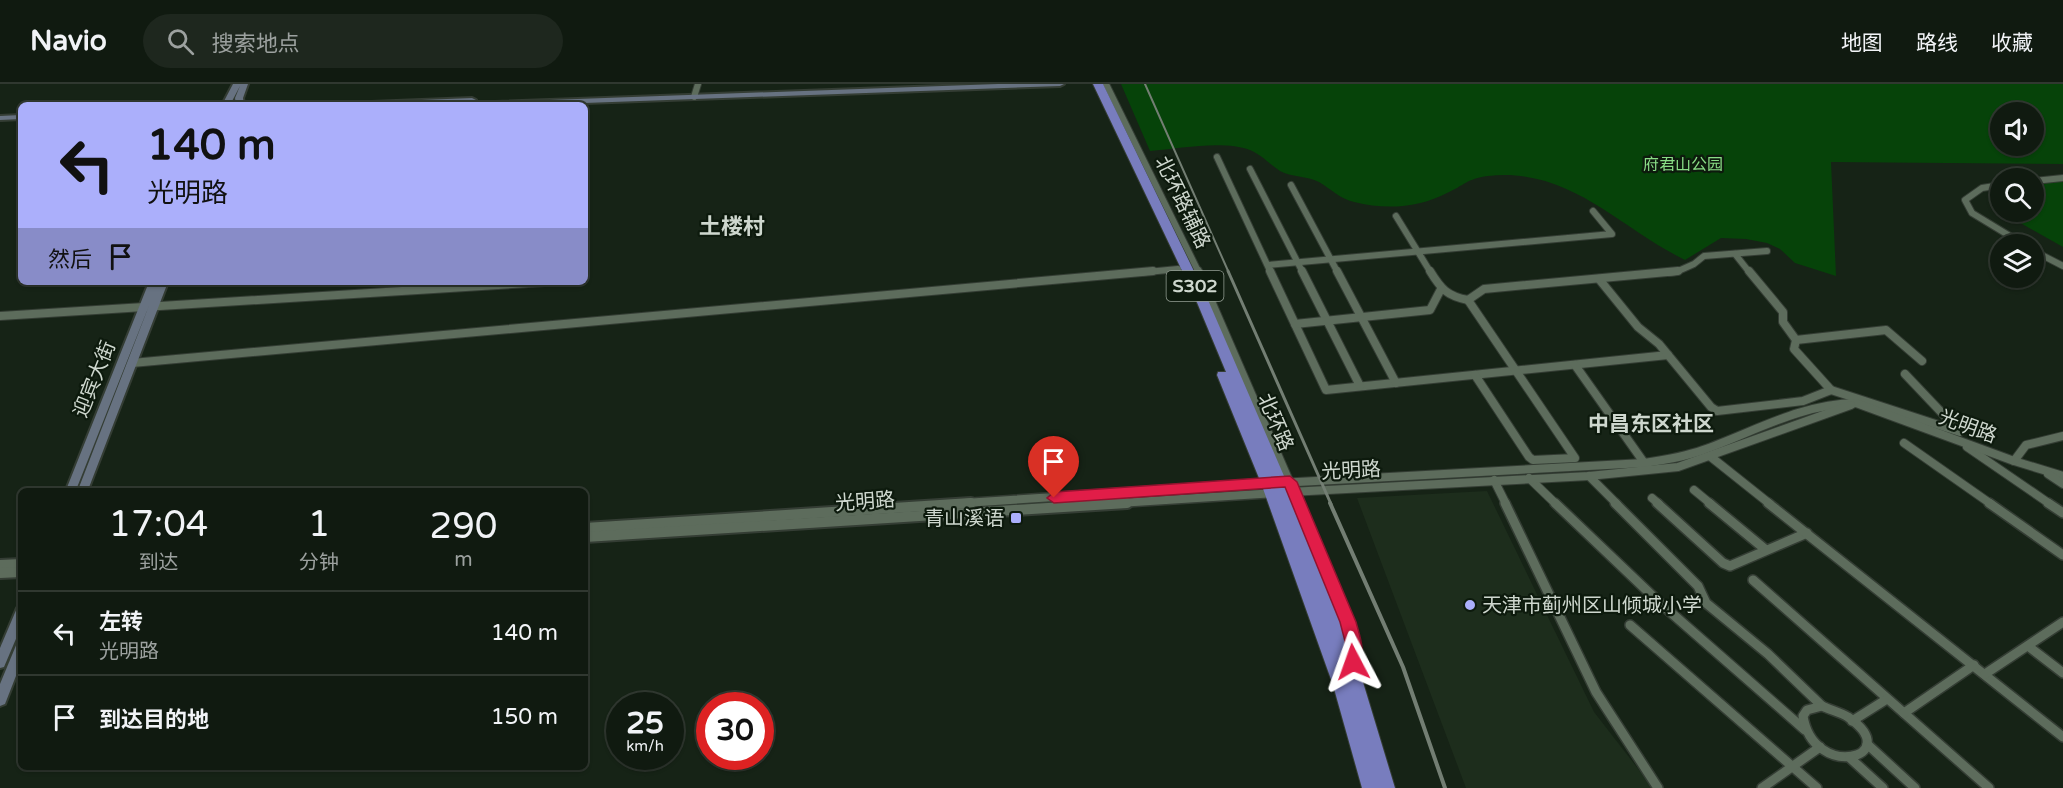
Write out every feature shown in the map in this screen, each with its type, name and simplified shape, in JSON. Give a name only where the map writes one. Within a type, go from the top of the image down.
[{"type":"highway","name":"北环路","points":[[1089,84],[1281,488],[1371,788]]},
{"type":"highway","name":"北环路","points":[[1098,84],[1202,300],[1281,488],[1351,669],[1386,788]]},
{"type":"main road","points":[[228,102],[237,84]]},
{"type":"main road","points":[[240,102],[244,84]]},
{"type":"main road","points":[[421,102],[925,84]]},
{"type":"main road","points":[[514,102],[696,91],[1060,84]]},
{"type":"main road","points":[[0,118],[18,117]]},
{"type":"main road","points":[[0,123],[18,122]]},
{"type":"main road","name":"迎宾大街","points":[[84,488],[132,363],[153,285]]},
{"type":"main road","name":"迎宾大街","points":[[72,488],[149,305],[161,285]]},
{"type":"main road","points":[[0,663],[18,619]]},
{"type":"main road","points":[[0,700],[18,655]]},
{"type":"street","name":"北环路辅路","points":[[1106,84],[1208,292],[1281,488]]},
{"type":"street","points":[[1217,157],[1326,390],[1668,355]]},
{"type":"street","points":[[1250,169],[1360,386]]},
{"type":"street","points":[[2044,180],[2063,178]]},
{"type":"street","points":[[1291,185],[1396,383]]},
{"type":"street","points":[[1990,185],[1977,189],[1965,200],[1972,213],[2007,234]]},
{"type":"street","points":[[1268,265],[1612,234],[1593,211]]},
{"type":"street","points":[[1396,216],[1441,290],[1468,300],[1575,458],[1533,460],[1529,458],[1475,375]]},
{"type":"street","points":[[1468,300],[1485,289],[1676,272],[1694,264],[1704,256],[1767,251]]},
{"type":"street","points":[[1735,254],[1783,312],[1783,322],[1796,340],[1794,348],[1831,390],[1960,432],[1905,375]]},
{"type":"street","points":[[2044,256],[2063,266]]},
{"type":"street","points":[[132,363],[1178,269]]},
{"type":"street","points":[[1599,279],[1638,327],[1659,344],[1711,407],[1717,411],[1803,400],[1831,390]]},
{"type":"street","points":[[0,316],[149,305],[438,291],[509,285]]},
{"type":"street","points":[[1295,324],[1430,310],[1441,290]]},
{"type":"street","points":[[1796,340],[1886,330],[1922,361]]},
{"type":"street","points":[[1575,365],[1650,472]]},
{"type":"street","name":"光明路","points":[[588,537],[1644,463],[1702,450],[1813,408],[1837,402],[1856,404],[2014,461],[2026,445],[2063,436]]},
{"type":"street","name":"光明路","points":[[588,528],[1281,488],[1650,472],[1678,468],[1856,404]]},
{"type":"street","points":[[1958,441],[2063,513]]},
{"type":"street","points":[[1904,442],[2063,555]]},
{"type":"street","points":[[1711,457],[2063,737]]},
{"type":"street","points":[[2014,461],[2063,476]]},
{"type":"street","points":[[2042,470],[2063,484]]},
{"type":"street","points":[[1589,476],[1698,586],[1704,601],[1774,660],[1822,706]]},
{"type":"street","points":[[1529,478],[1660,603],[1808,733],[1820,747],[1833,755],[1850,758],[1865,751],[1867,744]]},
{"type":"street","points":[[1494,480],[1596,692],[1658,788]]},
{"type":"street","points":[[1694,490],[1766,550]]},
{"type":"street","points":[[1652,498],[1723,563],[1730,566],[1807,533]]},
{"type":"street","points":[[0,565],[18,564]]},
{"type":"street","points":[[0,573],[18,572]]},
{"type":"street","points":[[1753,580],[1989,788]]},
{"type":"street","points":[[1985,674],[2063,622]]},
{"type":"street","points":[[1630,625],[1817,788]]},
{"type":"street","points":[[2028,646],[2063,673]]},
{"type":"street","points":[[1904,713],[1974,665]]},
{"type":"street","points":[[1852,720],[1887,699]]},
{"type":"street","points":[[1808,733],[1803,716],[1807,710],[1822,706],[1834,709],[1852,720],[1864,734],[1867,744],[1915,788]]},
{"type":"street","points":[[1762,788],[1820,747]]},
{"type":"street","points":[[1850,758],[1883,788]]},
{"type":"shaded area","name":"天津市蓟州区山倾城小学","points":[[1487,491],[1594,712],[1653,788],[1466,788],[1357,498]]},
{"type":"green space","name":"府君山公园","points":[[1121,84],[2063,84],[2063,164],[1831,162],[1836,276],[1795,263],[1780,249],[1767,243],[1746,239],[1721,238],[1685,260],[1592,202],[1544,181],[1517,176],[1488,176],[1470,181],[1436,198],[1413,205],[1390,207],[1366,205],[1344,199],[1319,182],[1284,173],[1250,150],[1214,145],[1150,151]]},
{"type":"green space","points":[[2063,181],[2063,247],[2044,236],[2044,234],[2019,222],[2044,222],[2044,184]]},
{"type":"railway","points":[[1145,84],[1229,273]]},
{"type":"railway","points":[[1228,271],[1331,504]]},
{"type":"railway","points":[[1330,503],[1403,667],[1445,788]]},
{"type":"place","name":"青山溪语","points":[[1016,518]]},
{"type":"place","name":"天津市蓟州区山倾城小学","points":[[1470,605]]},
{"type":"district","name":"土楼村","points":[[732,226]]},
{"type":"district","name":"中昌东区社区","points":[[1651,424]]},
{"type":"route","points":[[1054,498],[1290,482],[1348,622],[1354,645],[1353,662]]}]
